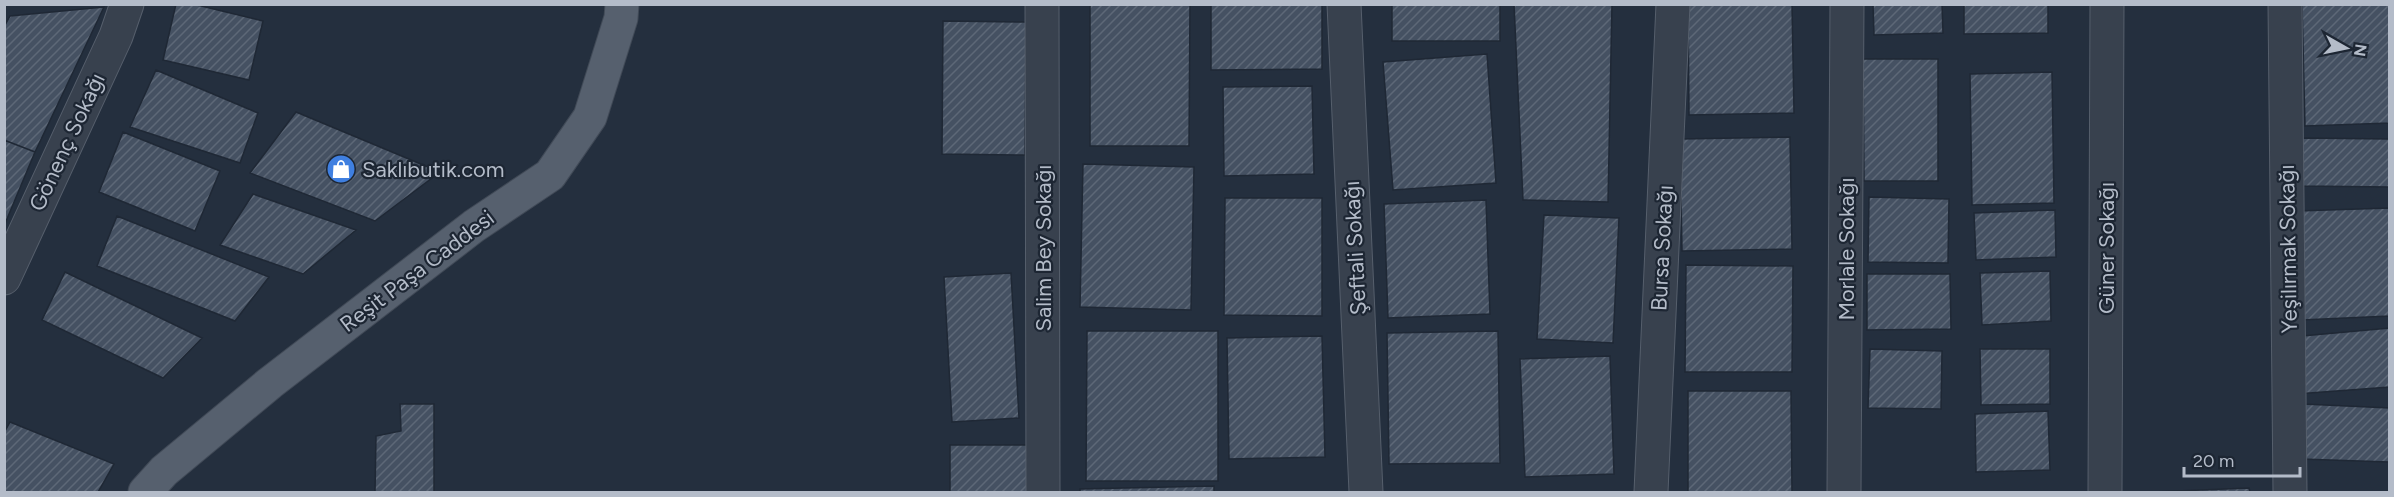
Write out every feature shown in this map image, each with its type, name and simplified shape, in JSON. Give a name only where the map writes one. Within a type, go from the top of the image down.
[{"type":"main road","name":"Reşit Paşa Caddesi","points":[[145,492],[164,471],[276,379],[474,226],[550,175],[590,117],[621,18],[622,4]]},
{"type":"street","name":"Gönenç Sokağı","points":[[4,278],[116,36],[127,4]]},
{"type":"street","name":"Salim Bey Sokağı","points":[[1042,4],[1043,492]]},
{"type":"street","name":"Şeftali Sokağı","points":[[1344,4],[1366,492]]},
{"type":"street","name":"Bursa Sokağı","points":[[1651,492],[1673,4]]},
{"type":"street","name":"Morlale Sokağı","points":[[1844,492],[1847,4]]},
{"type":"street","name":"Güner Sokağı","points":[[2105,492],[2107,4]]},
{"type":"street","name":"Yeşilırmak Sokağı","points":[[2285,4],[2290,492]]},
{"type":"building","points":[[176,4],[193,4],[263,21],[249,80],[163,60]]},
{"type":"building","points":[[1090,4],[1190,4],[1189,146],[1090,146]]},
{"type":"building","points":[[1211,4],[1322,4],[1322,69],[1211,70]]},
{"type":"building","points":[[1392,4],[1500,4],[1500,41],[1392,41]]},
{"type":"building","points":[[1514,4],[1612,4],[1608,202],[1523,200]]},
{"type":"building","points":[[1688,4],[1792,4],[1794,113],[1689,115]]},
{"type":"building","points":[[1873,4],[1942,4],[1943,33],[1874,35]]},
{"type":"building","points":[[1964,4],[2048,4],[2048,33],[1964,34]]},
{"type":"building","points":[[2302,4],[2390,4],[2390,123],[2305,126]]},
{"type":"building","points":[[104,7],[35,152],[4,140],[4,27],[10,16]]},
{"type":"building","points":[[943,21],[1026,22],[1025,155],[942,154]]},
{"type":"building","points":[[1487,54],[1496,183],[1393,190],[1383,62]]},
{"type":"building","points":[[1863,59],[1938,59],[1938,181],[1864,181]]},
{"type":"building","points":[[156,70],[258,113],[240,163],[130,127]]},
{"type":"building","points":[[2052,72],[2054,203],[1972,205],[1970,74]]},
{"type":"building","points":[[1312,86],[1314,174],[1224,176],[1223,87]]},
{"type":"building","points":[[296,112],[440,172],[375,221],[250,173]]},
{"type":"building","points":[[123,132],[220,171],[195,231],[99,192]]},
{"type":"building","points":[[1790,137],[1792,249],[1682,251],[1680,139]]},
{"type":"building","points":[[2301,138],[2390,139],[2390,187],[2301,186]]},
{"type":"building","points":[[4,140],[35,152],[4,226]]},
{"type":"building","points":[[1083,164],[1194,167],[1191,310],[1080,307]]},
{"type":"building","points":[[253,194],[356,230],[303,274],[220,245]]},
{"type":"building","points":[[1869,197],[1949,199],[1948,263],[1868,262]]},
{"type":"building","points":[[1225,198],[1322,198],[1322,316],[1224,315]]},
{"type":"building","points":[[1486,200],[1490,314],[1388,318],[1384,204]]},
{"type":"building","points":[[2390,208],[2390,316],[2301,320],[2297,211]]},
{"type":"building","points":[[2055,210],[2056,257],[1976,260],[1974,213]]},
{"type":"building","points":[[1544,215],[1619,218],[1613,343],[1537,339]]},
{"type":"building","points":[[117,216],[269,277],[235,321],[97,266]]},
{"type":"building","points":[[1686,265],[1793,266],[1792,372],[1685,372]]},
{"type":"building","points":[[2050,271],[2051,321],[1982,325],[1980,273]]},
{"type":"building","points":[[65,272],[202,338],[163,378],[42,320]]},
{"type":"building","points":[[1011,273],[1019,418],[952,422],[944,277]]},
{"type":"building","points":[[1867,274],[1950,274],[1951,329],[1867,330]]},
{"type":"building","points":[[2390,328],[2390,387],[2296,394],[2291,337]]},
{"type":"building","points":[[1087,331],[1218,331],[1218,481],[1086,481]]},
{"type":"building","points":[[1498,331],[1500,463],[1389,464],[1387,333]]},
{"type":"building","points":[[1322,336],[1325,457],[1229,459],[1227,338]]},
{"type":"building","points":[[1870,349],[1942,351],[1941,409],[1868,408]]},
{"type":"building","points":[[1980,349],[2050,349],[2050,404],[1981,405]]},
{"type":"building","points":[[1610,356],[1614,474],[1525,477],[1520,359]]},
{"type":"building","points":[[1688,391],[1791,391],[1792,492],[1688,492]]},
{"type":"building","points":[[400,404],[434,404],[434,492],[375,492],[376,436],[401,431]]},
{"type":"building","points":[[2303,404],[2390,408],[2389,462],[2301,459]]},
{"type":"building","points":[[2048,411],[2050,470],[1976,472],[1975,414]]},
{"type":"building","points":[[10,422],[114,464],[98,492],[4,492],[4,433]]},
{"type":"building","points":[[950,445],[1028,445],[1028,492],[950,492]]},
{"type":"building","points":[[1214,486],[1214,492],[1080,492],[1080,489]]},
{"type":"building","points":[[2249,488],[2250,492],[2153,492]]},
{"type":"place","name":"Saklıbutik.com","points":[[341,169]]}]
